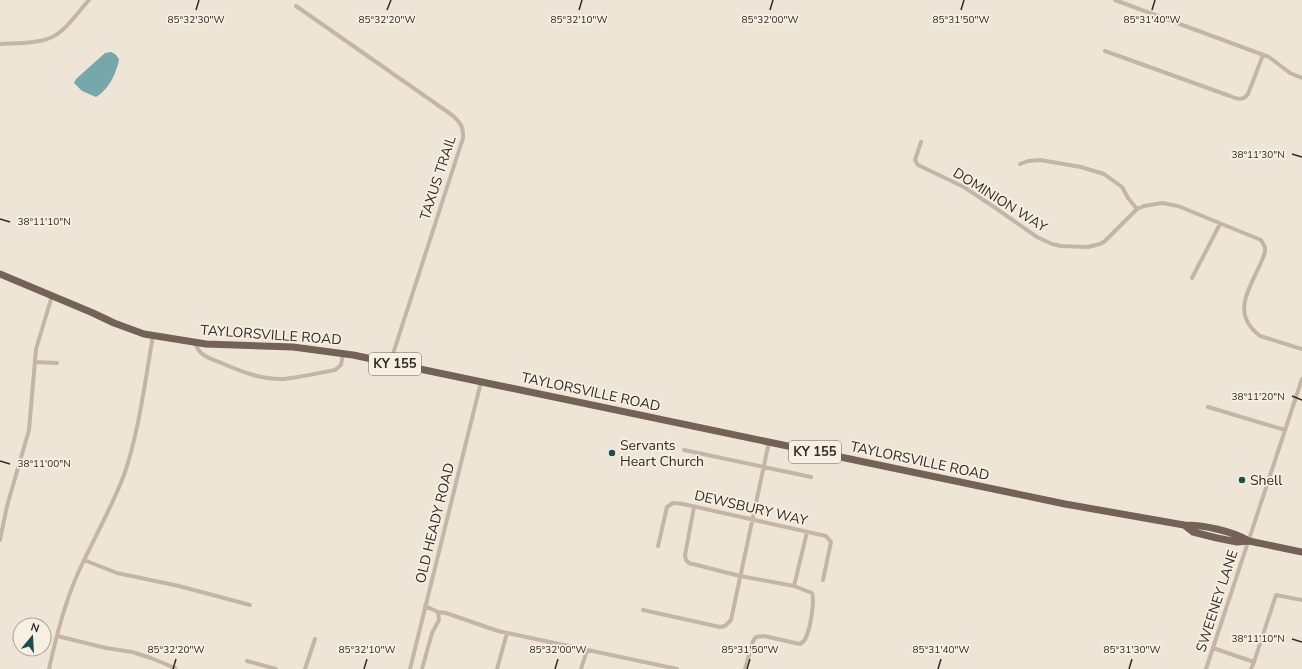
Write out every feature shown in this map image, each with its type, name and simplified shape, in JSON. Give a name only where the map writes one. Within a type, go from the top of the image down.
[{"type":"main road","name":"TAYLORSVILLE ROAD","points":[[0,274],[114,323],[153,336],[220,345],[293,348],[343,354],[1065,504],[1184,525],[1194,525],[1238,534],[1249,541],[1302,552]]},
{"type":"street","points":[[0,44],[33,41],[52,37],[61,31],[89,0]]},
{"type":"street","points":[[1115,0],[1269,57],[1295,76],[1302,78]]},
{"type":"street","name":"TAXUS TRAIL","points":[[296,6],[452,115],[460,122],[463,128],[463,138],[390,363]]},
{"type":"street","points":[[1105,51],[1240,99],[1248,94],[1264,55]]},
{"type":"street","name":"DOMINION WAY","points":[[921,142],[915,160],[918,165],[964,187],[1037,238],[1052,244],[1081,247],[1100,244],[1137,209],[1153,204],[1170,204],[1261,240],[1265,247],[1264,256],[1244,301],[1243,312],[1249,323],[1260,336],[1302,349]]},
{"type":"street","points":[[1020,164],[1040,160],[1100,172],[1112,178],[1122,187],[1128,198],[1137,209]]},
{"type":"street","points":[[1192,278],[1220,224]]},
{"type":"street","points":[[0,540],[7,506],[29,430],[36,349],[52,296]]},
{"type":"street","points":[[49,669],[68,599],[84,560],[117,490],[130,455],[135,436],[153,336]]},
{"type":"street","points":[[195,342],[198,351],[204,356],[245,373],[269,378],[285,379],[335,370],[341,365],[343,354]]},
{"type":"street","points":[[34,362],[58,363]]},
{"type":"street","name":"SWEENEY LANE","points":[[1206,669],[1302,378]]},
{"type":"street","name":"OLD HEADY ROAD","points":[[410,669],[481,382]]},
{"type":"street","points":[[1208,407],[1285,430]]},
{"type":"street","points":[[643,610],[716,626],[725,626],[731,620],[769,442]]},
{"type":"street","points":[[684,450],[811,477]]},
{"type":"street","name":"DEWSBURY WAY","points":[[658,546],[667,507],[673,503],[694,507],[826,536],[831,542],[823,580]]},
{"type":"street","points":[[694,507],[685,555],[689,564],[740,576],[794,586],[812,593],[814,599],[804,642],[800,644],[764,636],[756,638],[753,641],[745,669]]},
{"type":"street","points":[[794,586],[807,532]]},
{"type":"street","points":[[84,560],[117,573],[178,586],[250,605]]},
{"type":"street","points":[[1252,669],[1276,594],[1302,600]]},
{"type":"street","points":[[425,606],[438,612],[446,613],[498,631],[665,668],[677,669]]},
{"type":"street","points":[[422,669],[432,633],[439,620],[438,612]]},
{"type":"street","points":[[497,669],[507,633]]},
{"type":"street","points":[[57,636],[106,648],[132,652],[152,658],[175,668]]},
{"type":"street","points":[[305,669],[315,639]]},
{"type":"street","points":[[1213,648],[1254,662]]},
{"type":"street","points":[[581,669],[587,650]]},
{"type":"street","points":[[247,661],[276,669]]},
{"type":"water","points":[[111,52],[119,59],[114,75],[108,86],[96,97],[82,91],[74,83],[76,79],[105,53]]},
{"type":"place","name":"Servants Heart Church","points":[[612,453]]},
{"type":"place","name":"Shell","points":[[1242,480]]}]
